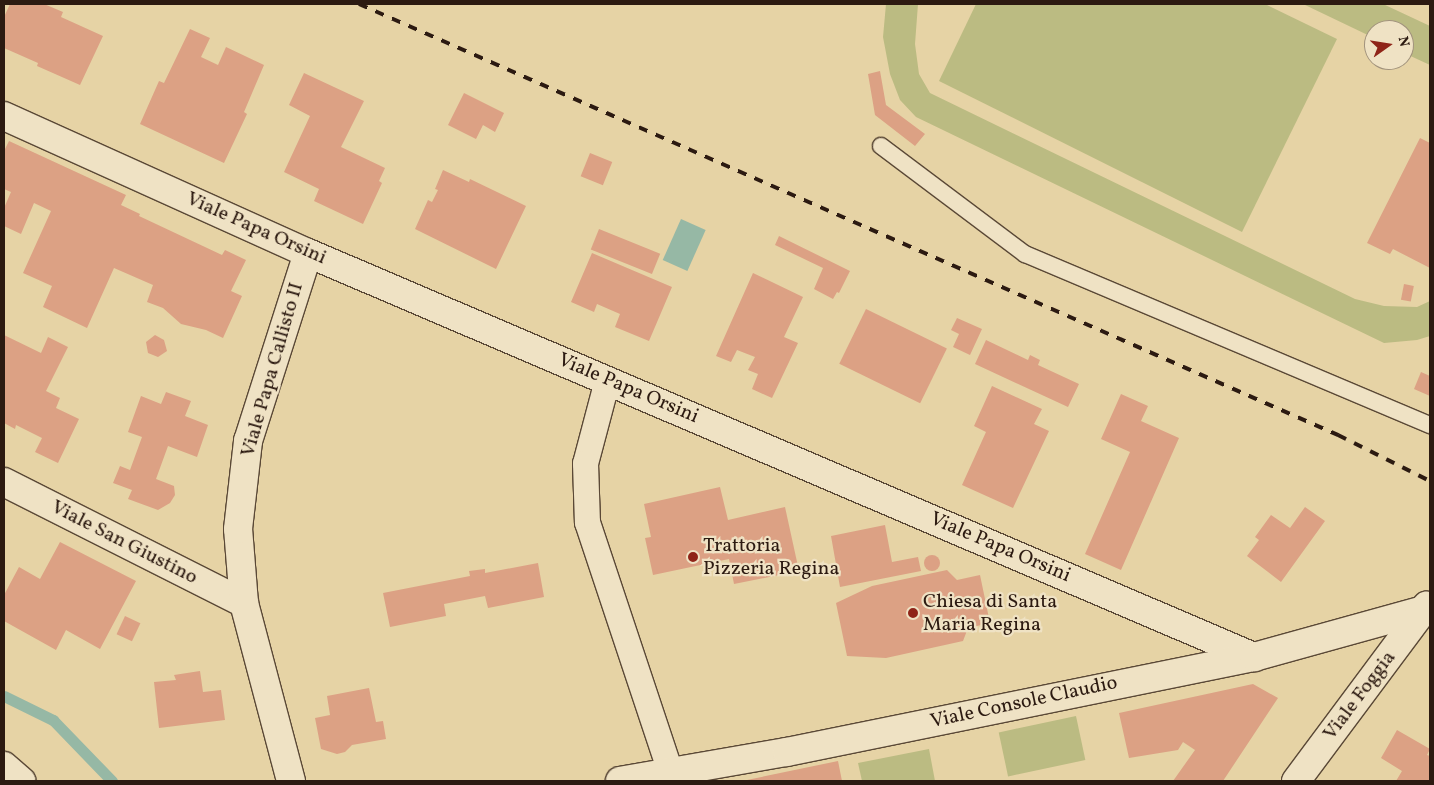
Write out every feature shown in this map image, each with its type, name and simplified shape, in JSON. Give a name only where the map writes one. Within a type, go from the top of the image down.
[{"type":"street","name":"Viale Papa Orsini","points":[[4,116],[308,253],[1254,656]]},
{"type":"street","name":"Viale Papa Callisto II","points":[[291,781],[244,603],[238,529],[248,441],[308,253]]},
{"type":"street","points":[[607,380],[584,464],[587,522],[672,777]]},
{"type":"street","name":"Viale San Giustino","points":[[4,482],[244,603]]},
{"type":"street","name":"Viale Console Claudio","points":[[620,781],[672,777],[1254,656],[1428,608]]},
{"type":"street","name":"Viale Foggia","points":[[1296,781],[1428,608]]},
{"type":"street","points":[[4,766],[21,781]]},
{"type":"lane","points":[[881,146],[1026,254],[1430,424]]},
{"type":"green space","points":[[886,4],[918,4],[915,44],[919,74],[930,93],[1355,299],[1384,306],[1417,307],[1430,301],[1430,336],[1417,340],[1384,343],[916,117],[900,100],[890,74],[883,37]]},
{"type":"green space","points":[[976,4],[1265,4],[1337,39],[1242,232],[939,81]]},
{"type":"green space","points":[[1303,4],[1383,4],[1430,26],[1430,65],[1414,58],[1414,20],[1364,20],[1364,33]]},
{"type":"green space","points":[[1076,716],[1085,760],[1008,776],[999,732]]},
{"type":"green space","points":[[929,749],[935,781],[862,781],[858,763]]},
{"type":"shaded area","points":[[681,219],[706,230],[687,271],[663,260]]},
{"type":"building","points":[[10,4],[44,4],[63,12],[61,17],[103,36],[80,85],[37,66],[38,63],[4,48],[4,17]]},
{"type":"building","points":[[190,29],[210,38],[201,57],[218,65],[226,47],[264,65],[244,112],[247,114],[224,163],[140,124],[159,81],[164,83]]},
{"type":"building","points":[[880,71],[886,105],[925,134],[915,146],[875,115],[868,74]]},
{"type":"building","points":[[304,73],[364,101],[341,147],[385,168],[379,181],[382,183],[363,224],[314,201],[319,189],[284,172],[310,116],[289,105]]},
{"type":"building","points":[[464,93],[504,113],[495,132],[483,125],[476,139],[448,125]]},
{"type":"building","points":[[1420,138],[1430,143],[1430,268],[1393,249],[1390,254],[1367,243]]},
{"type":"building","points":[[9,141],[126,195],[121,205],[140,214],[139,216],[222,255],[225,250],[246,260],[231,291],[242,296],[223,338],[206,330],[181,324],[163,308],[147,302],[153,285],[114,268],[87,328],[43,307],[52,286],[23,273],[51,211],[34,203],[21,234],[4,226],[4,208],[11,192],[4,189],[4,151]]},
{"type":"building","points":[[590,153],[612,162],[603,185],[581,176]]},
{"type":"building","points":[[443,170],[469,182],[470,179],[526,206],[496,269],[415,229],[428,200],[432,202],[438,190],[435,189]]},
{"type":"building","points":[[599,229],[660,254],[652,274],[591,249]]},
{"type":"building","points":[[779,236],[850,271],[839,293],[837,292],[833,299],[814,289],[823,268],[775,245]]},
{"type":"building","points":[[592,253],[672,287],[649,341],[615,327],[620,314],[597,304],[594,312],[571,302]]},
{"type":"building","points":[[753,273],[803,297],[784,337],[798,343],[772,398],[752,389],[758,374],[748,370],[755,357],[737,350],[731,362],[716,356]]},
{"type":"building","points":[[1404,284],[1414,286],[1411,302],[1401,300]]},
{"type":"building","points":[[866,309],[947,348],[920,403],[839,364]]},
{"type":"building","points":[[957,318],[982,329],[970,355],[953,347],[959,334],[951,330]]},
{"type":"building","points":[[4,335],[41,353],[48,337],[68,347],[46,391],[60,398],[56,408],[79,419],[58,463],[35,452],[42,438],[16,425],[15,429],[4,423]]},
{"type":"building","points":[[155,335],[164,340],[167,351],[158,357],[148,353],[146,342]]},
{"type":"building","points":[[986,340],[1028,360],[1030,355],[1040,360],[1038,365],[1079,384],[1068,407],[975,364]]},
{"type":"building","points":[[1421,372],[1430,376],[1430,396],[1414,389]]},
{"type":"building","points":[[992,386],[1042,409],[1034,424],[1049,431],[1013,508],[962,485],[986,432],[974,426]]},
{"type":"building","points":[[166,392],[191,401],[185,416],[208,425],[197,457],[168,446],[156,479],[174,486],[175,495],[170,503],[158,510],[128,499],[132,490],[113,483],[120,466],[130,470],[142,437],[128,432],[141,396],[161,404]]},
{"type":"building","points":[[1121,394],[1148,406],[1141,421],[1179,438],[1121,570],[1085,554],[1130,452],[1101,439]]},
{"type":"building","points":[[720,487],[728,520],[785,507],[799,571],[734,584],[729,559],[653,575],[645,538],[651,537],[644,504]]},
{"type":"building","points":[[1305,507],[1325,521],[1281,582],[1247,556],[1259,540],[1255,537],[1271,515],[1290,528]]},
{"type":"building","points":[[885,525],[892,562],[918,557],[921,571],[840,587],[831,536]]},
{"type":"building","points":[[60,542],[136,581],[100,649],[66,630],[56,650],[4,621],[4,595],[19,567],[40,579]]},
{"type":"building","points":[[929,555],[935,555],[940,560],[938,569],[929,571],[924,566],[924,560]]},
{"type":"building","points":[[538,563],[544,597],[488,608],[485,596],[444,604],[446,616],[390,627],[383,593],[470,576],[469,571],[485,569],[485,573]]},
{"type":"building","name":"Chiesa di Santa Maria Regina","points":[[947,570],[957,580],[980,575],[990,623],[968,628],[963,641],[886,658],[847,656],[836,603],[872,586]]},
{"type":"building","points":[[125,616],[140,623],[132,641],[117,634]]},
{"type":"building","points":[[200,671],[203,692],[221,690],[225,720],[159,728],[154,682],[176,680],[174,675]]},
{"type":"building","points":[[1253,684],[1278,698],[1223,781],[1173,781],[1195,750],[1183,742],[1178,750],[1129,758],[1119,713]]},
{"type":"building","points":[[369,688],[376,722],[383,721],[386,739],[352,745],[345,752],[337,754],[321,749],[315,718],[330,715],[327,696]]},
{"type":"building","points":[[1397,730],[1430,749],[1427,755],[1430,756],[1430,781],[1396,781],[1402,771],[1381,758]]},
{"type":"building","points":[[838,761],[842,781],[747,781],[747,780]]},
{"type":"waterway","points":[[4,696],[53,720],[112,781]]},
{"type":"railway","points":[[359,4],[1338,435],[1430,481]]},
{"type":"place","name":"Trattoria Pizzeria Regina","points":[[693,557]]},
{"type":"place","name":"Chiesa di Santa Maria Regina","points":[[913,613]]}]
